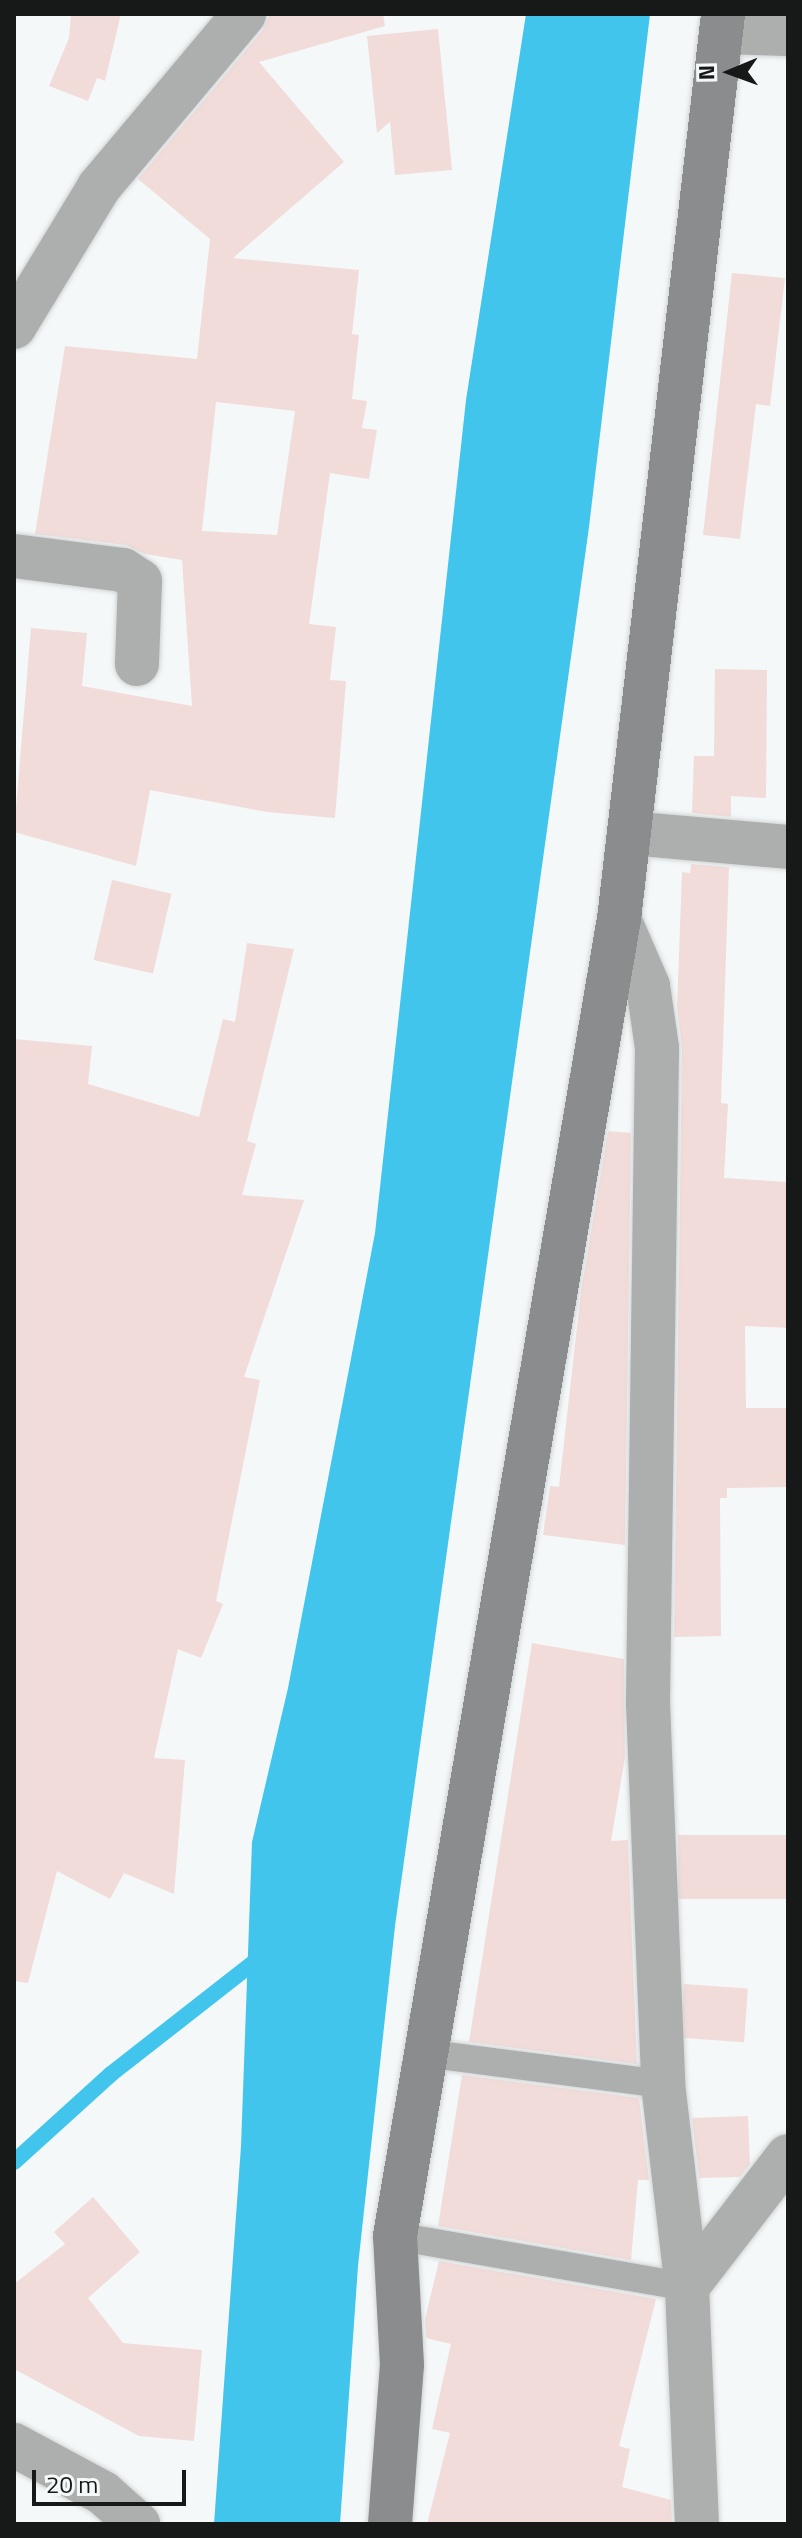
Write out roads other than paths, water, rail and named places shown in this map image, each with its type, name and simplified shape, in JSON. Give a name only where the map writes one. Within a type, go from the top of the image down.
[{"type":"street","points":[[14,327],[99,187],[244,14]]},
{"type":"street","points":[[390,2524],[402,2365],[395,2236],[423,2053],[492,1682],[619,919],[722,23],[788,34]]},
{"type":"street","points":[[14,556],[123,570],[140,581],[137,664]]},
{"type":"street","points":[[629,833],[788,847]]},
{"type":"street","points":[[619,919],[648,986],[657,1048],[648,1703],[663,2084],[687,2287],[697,2524]]},
{"type":"street","points":[[687,2287],[788,2156]]},
{"type":"street","points":[[14,2445],[103,2493],[138,2524]]},
{"type":"lane","points":[[423,2053],[663,2084]]},
{"type":"lane","points":[[395,2236],[687,2287]]},
{"type":"water","points":[[526,14],[650,14],[589,527],[395,1926],[358,2266],[340,2524],[214,2524],[241,2146],[252,1842],[288,1688],[375,1233],[466,400]]},
{"type":"waterway","points":[[14,2162],[111,2074],[262,1956]]}]
